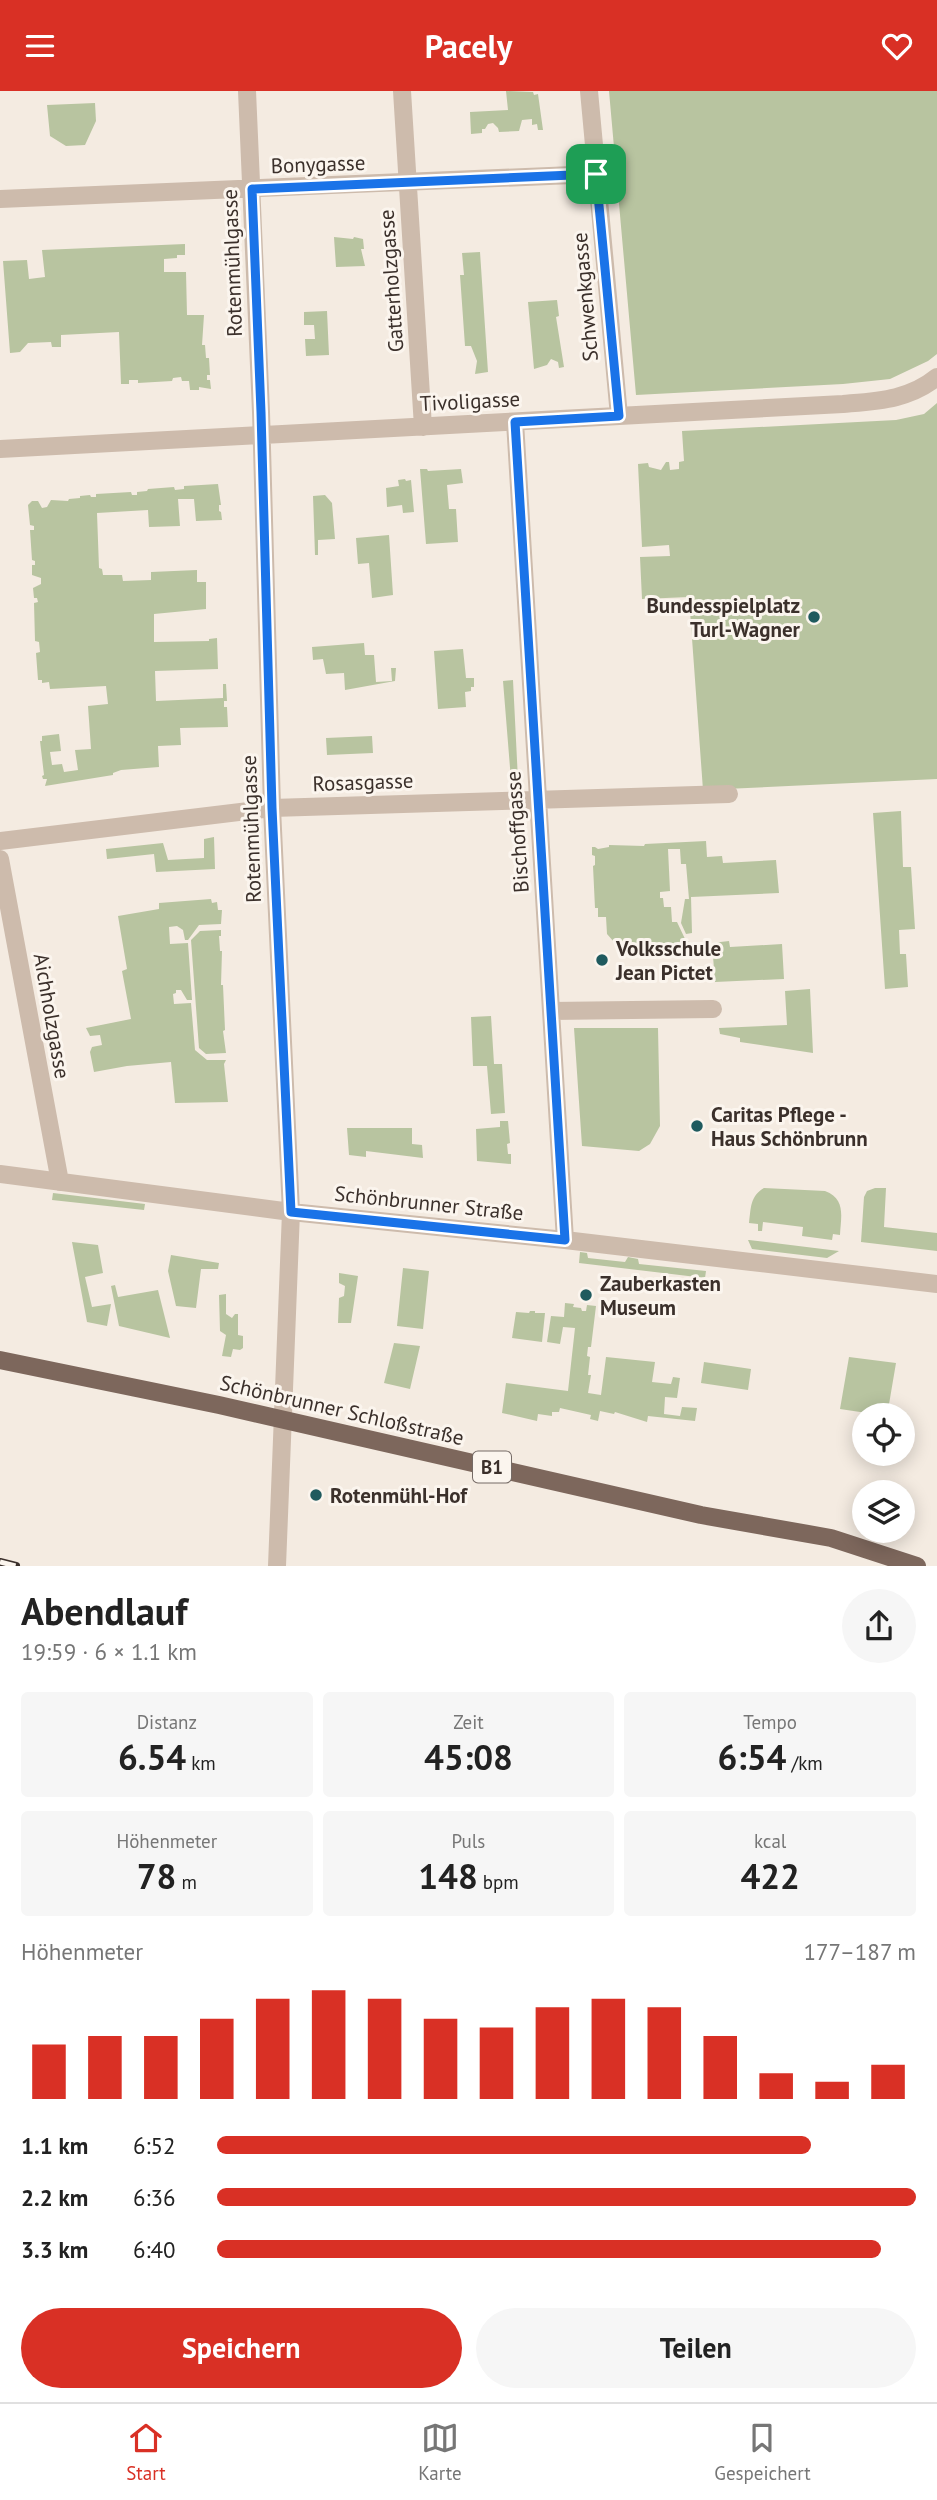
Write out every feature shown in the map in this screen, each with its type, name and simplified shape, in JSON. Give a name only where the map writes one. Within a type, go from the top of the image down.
[{"type":"main road","name":"Schönbrunner Schloßstraße","points":[[0,1360],[283,1420],[701,1515],[831,1538],[917,1566]]},
{"type":"street","name":"Rotenmühlgasse","points":[[247,91],[272,808],[291,1212],[277,1566]]},
{"type":"street","name":"Gatterholzgasse","points":[[402,91],[423,427]]},
{"type":"street","name":"Schwenkgasse","points":[[589,91],[619,416]]},
{"type":"street","name":"Bonygasse","points":[[0,199],[596,174]]},
{"type":"street","name":"Tivoligasse","points":[[0,449],[843,404],[894,399],[925,387],[937,377]]},
{"type":"street","name":"Bischoffgasse","points":[[515,422],[565,1240]]},
{"type":"street","name":"Rosasgasse","points":[[0,841],[272,808],[729,794]]},
{"type":"street","name":"Aichholzgasse","points":[[0,859],[60,1182]]},
{"type":"street","points":[[551,1011],[713,1009]]},
{"type":"street","name":"Schönbrunner Straße","points":[[0,1174],[291,1212],[565,1240],[937,1284]]},
{"type":"green space","points":[[506,91],[538,94],[543,130],[538,130],[537,124],[532,125],[532,119],[522,120],[519,131],[499,132],[493,123],[482,129],[482,133],[471,134],[470,112],[508,110]]},
{"type":"green space","points":[[609,91],[937,91],[937,354],[890,379],[636,395]]},
{"type":"green space","points":[[95,103],[96,121],[85,145],[66,146],[50,136],[47,105]]},
{"type":"green space","points":[[334,237],[363,239],[364,249],[361,249],[365,266],[336,267]]},
{"type":"green space","points":[[185,244],[185,255],[164,259],[164,272],[186,272],[187,315],[204,315],[202,345],[205,345],[206,358],[209,358],[210,375],[207,375],[207,380],[210,380],[211,389],[199,387],[199,390],[190,390],[189,381],[182,381],[181,377],[173,378],[172,381],[138,383],[138,380],[129,380],[129,384],[121,384],[119,332],[61,335],[61,347],[52,347],[51,342],[28,343],[20,352],[10,353],[3,261],[27,260],[29,279],[45,277],[42,250]]},
{"type":"green space","points":[[480,252],[488,372],[475,374],[477,361],[471,346],[465,346],[460,275],[464,275],[462,253]]},
{"type":"green space","points":[[557,300],[559,316],[556,317],[564,367],[559,368],[558,362],[551,359],[547,365],[534,369],[528,302]]},
{"type":"green space","points":[[327,311],[329,355],[306,356],[305,339],[315,339],[314,325],[304,325],[304,312]]},
{"type":"green space","name":"Bundesspielplatz Turl-Wagner","points":[[937,403],[937,779],[703,790],[689,597],[642,599],[640,557],[670,556],[669,545],[642,547],[638,464],[648,463],[649,467],[661,470],[666,462],[669,462],[670,470],[679,469],[679,462],[684,461],[682,431],[896,420],[924,414]]},
{"type":"green space","points":[[420,469],[461,469],[463,483],[447,485],[449,509],[456,509],[458,542],[426,544]]},
{"type":"green space","points":[[398,480],[411,480],[414,512],[403,513],[402,505],[387,507],[386,488],[399,486]]},
{"type":"green space","points":[[218,484],[222,520],[196,521],[194,499],[178,499],[180,526],[149,527],[148,510],[97,513],[99,568],[102,569],[103,575],[122,575],[123,581],[151,580],[151,572],[197,570],[197,582],[206,582],[206,609],[154,614],[154,642],[209,641],[217,638],[218,669],[155,671],[156,701],[223,698],[223,684],[226,684],[227,701],[224,701],[224,707],[227,707],[228,727],[180,728],[181,745],[158,746],[159,767],[121,770],[113,775],[45,786],[47,779],[42,776],[42,736],[59,734],[61,751],[50,752],[52,765],[62,764],[64,772],[78,770],[75,750],[91,749],[88,706],[108,704],[106,686],[50,689],[49,682],[42,683],[42,680],[38,680],[36,653],[40,652],[39,642],[35,641],[34,603],[38,602],[37,598],[34,598],[33,588],[41,584],[41,578],[32,575],[35,561],[32,560],[30,530],[34,530],[34,526],[30,525],[28,505],[32,501],[38,501],[42,508],[47,507],[51,500],[68,501],[80,496],[96,497],[96,494],[131,492],[132,495],[137,495],[137,492],[148,489],[174,487],[175,490],[184,489],[184,486]]},
{"type":"green space","points":[[325,495],[332,503],[335,539],[318,540],[318,555],[315,555],[313,496]]},
{"type":"green space","points":[[389,535],[393,595],[372,598],[369,563],[358,564],[356,538]]},
{"type":"green space","points":[[364,643],[365,655],[374,655],[376,682],[392,681],[391,668],[396,668],[395,681],[345,690],[344,673],[326,674],[323,659],[313,660],[312,647]]},
{"type":"green space","points":[[463,649],[466,678],[474,678],[474,687],[465,692],[466,707],[438,709],[434,651]]},
{"type":"green space","points":[[513,680],[518,780],[511,780],[503,681]]},
{"type":"green space","points":[[372,736],[373,753],[327,755],[326,738]]},
{"type":"green space","points":[[901,811],[903,867],[911,867],[915,929],[899,930],[900,954],[906,954],[908,987],[885,989],[873,813]]},
{"type":"green space","points":[[214,837],[215,869],[156,872],[154,854],[107,859],[106,849],[163,843],[168,860],[204,858],[204,839]]},
{"type":"green space","points":[[706,841],[707,857],[722,856],[723,863],[776,860],[779,893],[691,897],[692,933],[686,934],[681,923],[685,899],[689,899],[686,864],[681,864],[680,849],[668,849],[670,891],[660,892],[660,898],[663,898],[664,907],[671,907],[672,922],[677,922],[686,941],[689,941],[690,951],[674,951],[673,944],[635,945],[635,949],[621,950],[607,934],[606,917],[598,917],[598,908],[595,908],[595,856],[592,855],[592,847],[598,849],[609,845],[644,846]]},
{"type":"green space","points":[[211,899],[212,903],[217,902],[218,910],[222,910],[221,924],[199,925],[188,940],[185,940],[183,930],[177,926],[169,927],[170,944],[188,943],[192,1000],[187,1000],[181,990],[176,990],[173,994],[174,1004],[191,1003],[195,1050],[207,1060],[226,1060],[224,1064],[228,1102],[175,1103],[171,1062],[94,1072],[90,1052],[92,1047],[102,1045],[100,1035],[90,1036],[86,1028],[131,1019],[122,971],[127,969],[118,916],[159,909],[159,903]]},
{"type":"green space","points":[[221,930],[219,936],[226,1053],[206,1054],[199,1048],[191,940],[200,931]]},
{"type":"green space","points":[[729,941],[730,947],[782,944],[784,979],[715,982],[712,943]]},
{"type":"green space","points":[[810,989],[813,1053],[740,1042],[740,1038],[720,1034],[719,1028],[787,1025],[785,991]]},
{"type":"green space","points":[[491,1016],[494,1064],[502,1064],[505,1113],[491,1114],[487,1066],[473,1066],[471,1017]]},
{"type":"green space","points":[[574,1028],[658,1028],[660,1126],[650,1144],[639,1151],[582,1146]]},
{"type":"green space","points":[[500,1121],[508,1121],[510,1143],[507,1144],[511,1164],[477,1161],[476,1129],[500,1127]]},
{"type":"green space","points":[[347,1128],[412,1128],[412,1144],[422,1145],[423,1158],[366,1151],[366,1157],[349,1155]]},
{"type":"green space","points":[[764,1188],[825,1191],[832,1194],[841,1209],[840,1235],[833,1234],[832,1240],[802,1236],[803,1227],[763,1222],[762,1231],[758,1231],[758,1224],[749,1223],[750,1212],[754,1199]]},
{"type":"green space","points":[[886,1188],[884,1227],[937,1233],[937,1251],[861,1242],[864,1197],[867,1191]]},
{"type":"green space","points":[[53,1193],[145,1204],[144,1210],[52,1200]]},
{"type":"green space","points":[[748,1240],[839,1251],[827,1258],[752,1249]]},
{"type":"green space","points":[[72,1242],[98,1245],[103,1273],[85,1277],[92,1307],[111,1304],[107,1326],[87,1322]]},
{"type":"green space","points":[[580,1252],[587,1253],[588,1258],[625,1262],[628,1257],[638,1259],[639,1264],[706,1271],[705,1278],[579,1263]]},
{"type":"green space","points":[[171,1255],[219,1263],[218,1269],[201,1269],[196,1308],[176,1306],[168,1271]]},
{"type":"green space","points":[[403,1268],[429,1271],[423,1329],[397,1326]]},
{"type":"green space","points":[[339,1273],[358,1276],[351,1323],[338,1323],[339,1298],[344,1296],[345,1286],[339,1283]]},
{"type":"green space","points":[[115,1285],[118,1297],[158,1290],[170,1338],[119,1326],[111,1286]]},
{"type":"green space","points":[[226,1294],[226,1314],[232,1318],[238,1314],[238,1335],[243,1336],[243,1348],[233,1349],[231,1357],[222,1356],[226,1335],[220,1331],[219,1295]]},
{"type":"green space","points":[[565,1303],[574,1304],[573,1307],[581,1308],[582,1311],[586,1311],[587,1305],[596,1306],[591,1347],[588,1347],[587,1356],[590,1357],[588,1375],[591,1375],[588,1393],[601,1395],[606,1357],[655,1362],[652,1382],[671,1384],[673,1377],[680,1378],[677,1398],[665,1397],[664,1414],[680,1416],[682,1407],[697,1408],[695,1421],[648,1416],[647,1422],[615,1412],[600,1411],[598,1421],[590,1419],[591,1415],[560,1408],[559,1412],[552,1412],[552,1416],[538,1414],[537,1421],[502,1413],[506,1383],[568,1391],[575,1328],[563,1327],[560,1344],[547,1342],[551,1316],[564,1317]]},
{"type":"green space","points":[[516,1312],[545,1313],[542,1342],[512,1338]]},
{"type":"green space","points":[[394,1343],[420,1346],[410,1389],[384,1383]]},
{"type":"green space","points":[[849,1357],[896,1363],[889,1403],[852,1403],[852,1411],[840,1409]]},
{"type":"green space","points":[[704,1362],[751,1369],[748,1390],[701,1383]]},
{"type":"railway","points":[[0,1562],[16,1566]]},
{"type":"place","name":"Bundesspielplatz Turl-Wagner","points":[[814,617]]},
{"type":"place","name":"Volksschule Jean Pictet","points":[[602,960]]},
{"type":"place","name":"Caritas Pflege - Haus Schönbrunn","points":[[697,1126]]},
{"type":"place","name":"Zauberkasten Museum","points":[[586,1295]]},
{"type":"place","name":"Rotenmühl-Hof","points":[[316,1495]]},
{"type":"route","points":[[596,174],[619,416],[515,422],[565,1240],[291,1212],[272,808],[252,189],[596,174]]}]
